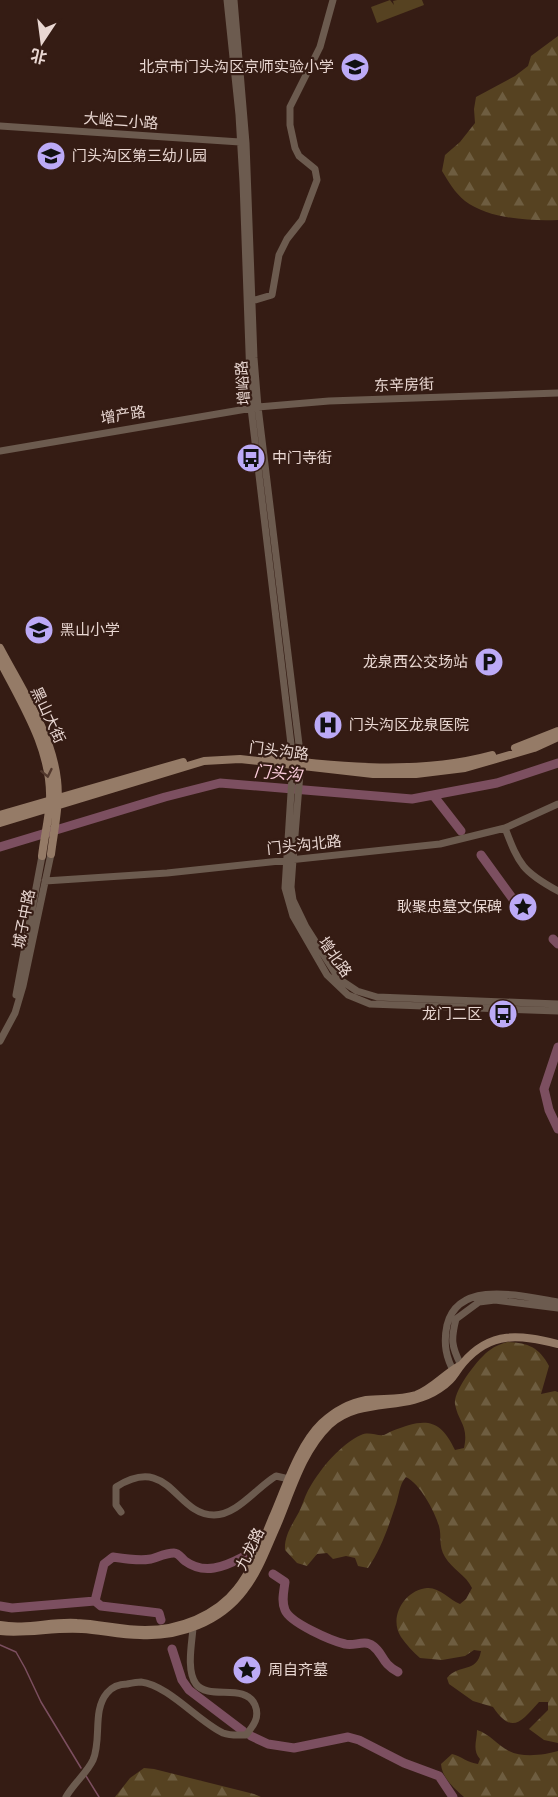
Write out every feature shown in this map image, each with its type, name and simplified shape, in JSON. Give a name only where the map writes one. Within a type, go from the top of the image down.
[{"type":"main road","name":"黑山大街","points":[[0,648],[50,746],[57,780],[53,803]]},
{"type":"main road","name":"黑山大街","points":[[0,661],[41,746],[53,803]]},
{"type":"main road","name":"门头沟路","points":[[297,764],[389,767],[465,762],[519,747],[558,731]]},
{"type":"main road","name":"门头沟路","points":[[0,815],[53,803],[204,757],[246,755],[373,774],[430,773],[465,768],[534,748],[558,737]]},
{"type":"main road","name":"门头沟路","points":[[0,824],[53,803]]},
{"type":"main road","name":"城子中路","points":[[51,854],[55,817],[53,803]]},
{"type":"main road","points":[[42,856],[46,820],[53,803]]},
{"type":"main road","name":"九龙路","points":[[0,1631],[82,1629],[160,1635],[193,1628],[220,1613],[244,1590],[264,1555],[310,1451],[317,1438],[330,1425],[354,1410],[405,1403],[423,1398],[448,1384],[454,1373],[474,1351],[492,1340],[503,1337],[527,1337],[558,1344]]},
{"type":"main road","name":"九龙路","points":[[0,1625],[26,1627],[76,1623],[147,1630],[169,1628],[206,1615],[237,1590],[248,1572],[289,1479],[315,1431],[339,1411],[365,1400],[416,1395],[454,1373]]},
{"type":"street","name":"增峪路","points":[[227,0],[240,142],[255,407],[297,764]]},
{"type":"street","name":"增峪路","points":[[234,0],[246,143],[255,407]]},
{"type":"street","points":[[252,301],[272,295],[279,255],[286,239],[302,220],[317,180],[315,169],[299,156],[296,148],[290,125],[290,107],[320,47],[333,0]]},
{"type":"street","name":"大峪二小路","points":[[0,126],[240,142]]},
{"type":"street","name":"东辛房街","points":[[255,407],[329,401],[558,393]]},
{"type":"street","name":"增产路","points":[[0,451],[255,407]]},
{"type":"street","name":"增北路","points":[[297,764],[285,888],[293,916],[327,975],[348,995],[370,1004],[558,1011]]},
{"type":"street","name":"门头沟北路","points":[[45,881],[166,873],[440,844],[505,828],[558,804]]},
{"type":"street","points":[[505,828],[515,855],[528,873],[558,891]]},
{"type":"street","name":"城子中路","points":[[0,1041],[15,1013],[23,986],[51,854]]},
{"type":"street","name":"城子中路","points":[[0,1033],[11,1013],[21,972],[42,856]]},
{"type":"street","name":"增北路","points":[[289,860],[293,900],[299,914],[332,971],[339,979],[357,991],[377,997],[558,1004]]},
{"type":"street","points":[[454,1373],[446,1358],[445,1341],[449,1319],[459,1304],[489,1293],[558,1302]]},
{"type":"street","points":[[461,1365],[452,1346],[456,1319],[479,1302],[495,1300],[558,1308]]},
{"type":"street","points":[[121,1512],[116,1505],[116,1487],[124,1482],[141,1478],[158,1479],[195,1509],[203,1514],[215,1516],[240,1505],[276,1476],[289,1479]]},
{"type":"street","points":[[66,1797],[93,1761],[98,1742],[99,1711],[102,1700],[109,1691],[121,1684],[142,1682],[160,1690],[221,1731],[231,1735],[246,1734],[255,1723],[258,1712],[254,1702],[247,1696],[234,1692],[204,1690],[192,1677],[193,1628]]},
{"type":"green space","points":[[390,0],[394,5],[393,1],[397,0],[422,0],[424,5],[377,23],[371,7]]},
{"type":"green space","points":[[558,36],[558,220],[510,218],[486,212],[465,201],[452,187],[442,171],[445,155],[460,142],[475,123],[476,97],[515,76],[528,66],[531,56]]},
{"type":"green space","points":[[507,1342],[527,1345],[537,1350],[549,1366],[541,1394],[558,1392],[558,1743],[544,1740],[529,1729],[548,1710],[548,1702],[539,1702],[522,1720],[511,1723],[500,1716],[493,1707],[473,1701],[449,1684],[447,1678],[452,1673],[476,1663],[481,1651],[474,1650],[465,1656],[442,1660],[420,1658],[401,1637],[396,1621],[398,1613],[406,1599],[412,1594],[431,1588],[460,1604],[472,1588],[445,1557],[434,1513],[426,1498],[411,1480],[406,1477],[402,1483],[384,1538],[368,1568],[358,1566],[355,1558],[346,1556],[333,1559],[327,1553],[317,1554],[307,1566],[297,1563],[285,1550],[287,1535],[310,1487],[332,1457],[354,1439],[364,1434],[384,1435],[413,1424],[429,1423],[443,1431],[455,1450],[464,1448],[465,1434],[456,1410],[455,1398],[468,1375],[485,1354],[494,1347]]},
{"type":"green space","points":[[477,1730],[505,1749],[520,1755],[547,1754],[558,1751],[558,1797],[464,1797],[446,1778],[441,1764],[452,1754],[478,1764],[480,1759],[476,1749]]},
{"type":"green space","points":[[144,1768],[261,1797],[115,1797],[130,1778]]},
{"type":"waterway","name":"门头沟","points":[[0,847],[165,797],[220,783],[412,799],[497,783],[558,763]]},
{"type":"waterway","points":[[433,795],[461,831]]},
{"type":"waterway","points":[[481,855],[518,906]]},
{"type":"waterway","points":[[553,939],[558,944]]},
{"type":"waterway","points":[[558,1047],[544,1089],[549,1110],[558,1129]]},
{"type":"waterway","points":[[95,1601],[104,1564],[113,1557],[146,1560],[174,1553],[192,1565],[207,1569],[229,1564],[243,1557]]},
{"type":"waterway","points":[[273,1574],[285,1582],[283,1596],[284,1607],[288,1615],[312,1631],[339,1642],[348,1645],[370,1644],[377,1649],[388,1665],[398,1672]]},
{"type":"waterway","points":[[0,1606],[12,1608],[95,1601],[101,1606],[159,1613],[161,1620]]},
{"type":"waterway","points":[[0,1645],[16,1652],[41,1702],[81,1768]]},
{"type":"waterway","points":[[172,1649],[182,1680],[189,1690],[243,1731]]},
{"type":"waterway","points":[[251,1736],[268,1744],[294,1748],[348,1737],[359,1740],[404,1763],[439,1776],[453,1797]]},
{"type":"waterway","points":[[86,1776],[99,1797]]},
{"type":"place","name":"北京市门头沟区京师实验小学","points":[[355,67]]},
{"type":"place","name":"门头沟区第三幼儿园","points":[[51,156]]},
{"type":"place","name":"中门寺街","points":[[251,458]]},
{"type":"place","name":"黑山小学","points":[[39,630]]},
{"type":"place","name":"龙泉西公交场站","points":[[489,662]]},
{"type":"place","name":"门头沟区龙泉医院","points":[[328,725]]},
{"type":"place","name":"耿聚忠墓文保碑","points":[[523,907]]},
{"type":"place","name":"龙门二区","points":[[503,1014]]},
{"type":"place","name":"周自齐墓","points":[[247,1670]]}]
